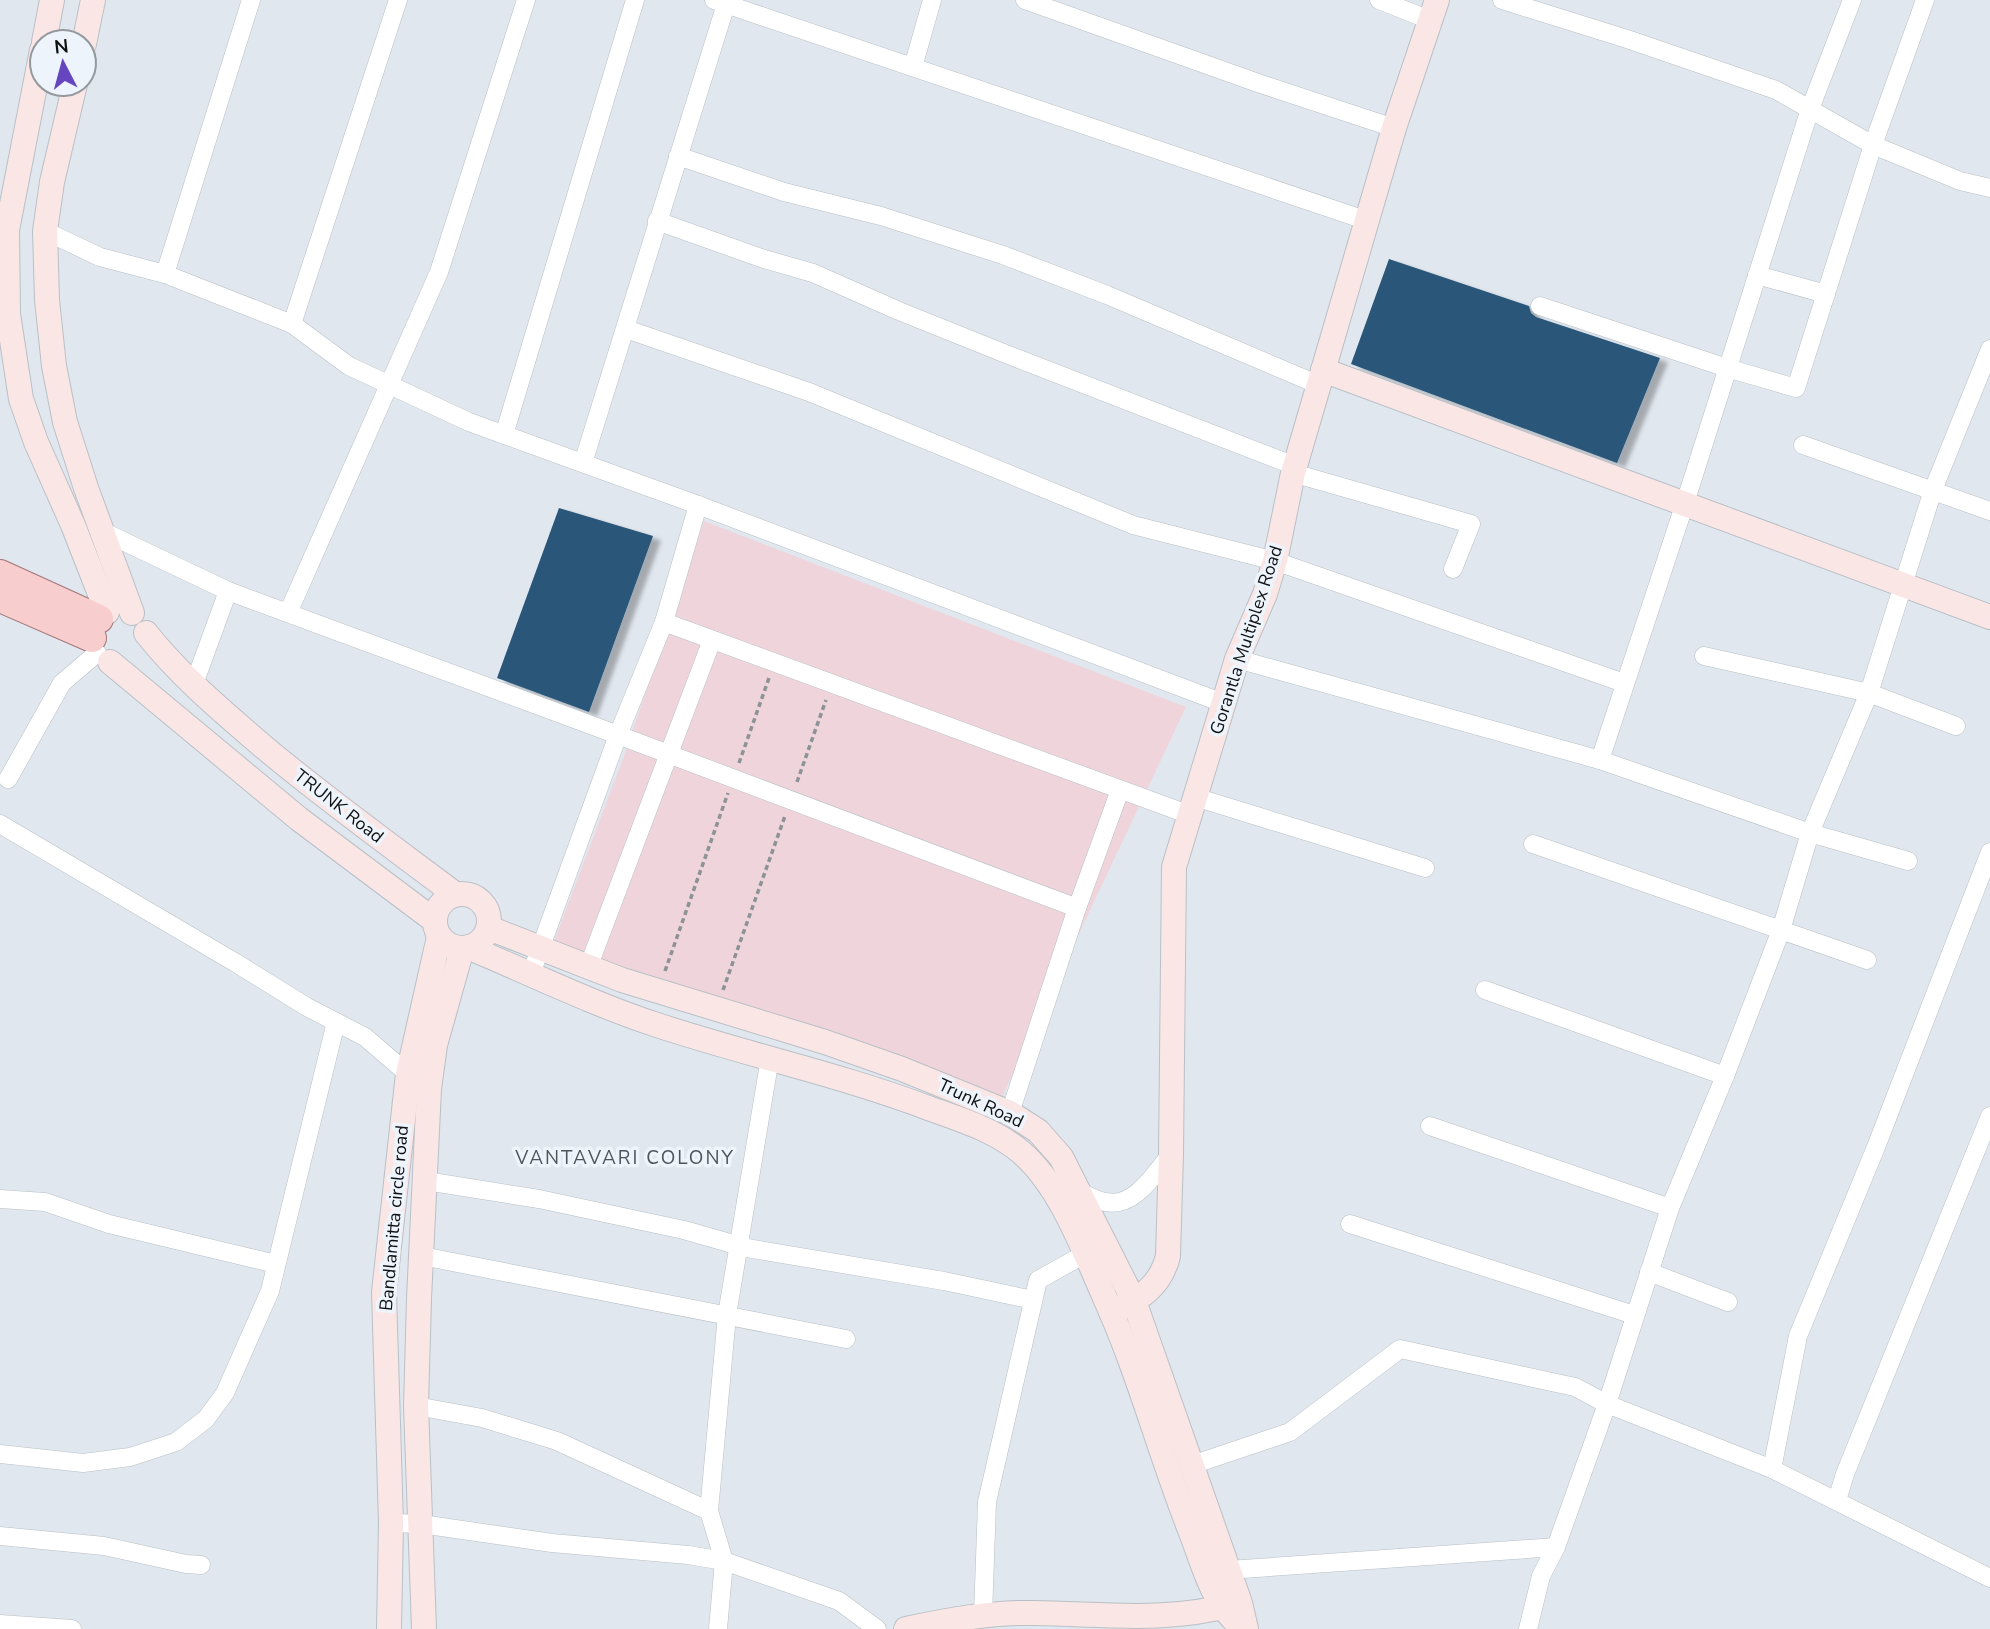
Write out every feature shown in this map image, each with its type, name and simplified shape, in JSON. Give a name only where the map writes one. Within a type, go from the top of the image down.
[{"type":"main road","points":[[47,28],[52,0]]},
{"type":"main road","points":[[87,28],[93,0]]},
{"type":"main road","name":"Gorantla Multiplex Road","points":[[1111,1312],[1134,1301],[1154,1286],[1168,1256],[1174,867],[1237,659],[1265,594],[1275,561],[1294,470],[1394,128],[1434,10]]},
{"type":"main road","points":[[33,98],[7,230],[8,314],[21,399],[36,442],[72,525],[106,633],[121,664],[140,654],[146,633]]},
{"type":"main road","points":[[72,98],[52,182],[45,231],[47,300],[54,366],[65,422],[86,488],[104,532],[106,633]]},
{"type":"main road","points":[[1321,378],[1685,503],[1990,617]]},
{"type":"main road","points":[[0,574],[106,633],[299,819],[437,929],[446,943],[466,948],[482,940],[489,928],[489,913],[482,901],[469,894],[455,894],[444,900],[437,909],[437,929]]},
{"type":"main road","points":[[0,598],[106,633]]},
{"type":"main road","name":"TRUNK Road","points":[[106,633],[141,621],[146,633],[226,715],[321,794],[455,894]]},
{"type":"main road","name":"Trunk Road","points":[[489,928],[622,980],[889,1064],[1010,1113],[1038,1131],[1061,1157],[1134,1301],[1228,1570],[1231,1605]]},
{"type":"main road","name":"Bandlamitta circle road","points":[[389,1629],[391,1523],[384,1292],[419,1077],[437,929]]},
{"type":"main road","points":[[424,1629],[416,1406],[426,1181],[419,1077],[435,1045],[466,948]]},
{"type":"main road","name":"Trunk Road","points":[[466,948],[583,998],[657,1025],[896,1095],[998,1137],[1020,1151],[1040,1171],[1085,1254],[1111,1312],[1182,1510],[1244,1629]]},
{"type":"main road","points":[[906,1629],[983,1615],[1033,1613],[1113,1617],[1173,1616],[1231,1605]]},
{"type":"street","points":[[165,274],[251,0]]},
{"type":"street","points":[[292,324],[398,0]]},
{"type":"street","points":[[288,613],[439,272],[526,0]]},
{"type":"street","points":[[504,435],[635,0]]},
{"type":"street","points":[[913,67],[932,0]]},
{"type":"street","points":[[1025,0],[1394,128]]},
{"type":"street","points":[[1379,0],[1434,10]]},
{"type":"street","points":[[1502,0],[1776,90],[1873,145],[1960,181],[1990,188]]},
{"type":"street","points":[[1600,760],[1811,109],[1852,0]]},
{"type":"street","points":[[1540,306],[1796,388],[1873,145],[1925,0]]},
{"type":"street","points":[[583,463],[678,156],[720,2],[766,8],[913,67],[1368,221]]},
{"type":"street","points":[[678,156],[784,192],[881,216],[1003,255],[1321,378]]},
{"type":"street","points":[[657,221],[764,259],[813,273],[899,311],[1111,393],[1294,470],[1471,524],[1454,569]]},
{"type":"street","points":[[45,231],[100,257],[165,274],[292,324],[349,366],[469,422],[698,505],[1223,703]]},
{"type":"street","points":[[1757,275],[1826,294]]},
{"type":"street","points":[[626,329],[809,392],[1133,525],[1275,561],[1624,683]]},
{"type":"street","points":[[1528,1629],[1541,1576],[1556,1547],[1607,1404],[1670,1208],[1725,1076],[1781,930],[1810,833],[1869,693],[1933,490],[1990,349]]},
{"type":"street","points":[[1803,445],[1990,510]]},
{"type":"street","points":[[531,974],[618,735],[664,622],[698,505]]},
{"type":"street","points":[[104,532],[228,591],[1077,908]]},
{"type":"street","points":[[194,684],[228,591]]},
{"type":"street","points":[[664,622],[1120,790],[1192,806],[1425,868]]},
{"type":"street","points":[[3,782],[62,683],[106,633]]},
{"type":"street","points":[[592,957],[712,640]]},
{"type":"street","points":[[1704,656],[1869,693],[1956,726]]},
{"type":"street","points":[[1237,659],[1600,760],[1810,833],[1908,861]]},
{"type":"street","points":[[1010,1113],[1077,908],[1120,790]]},
{"type":"street","points":[[0,824],[365,1037],[419,1077]]},
{"type":"street","points":[[1534,844],[1867,960]]},
{"type":"street","points":[[1772,1469],[1798,1336],[1876,1147],[1990,852]]},
{"type":"street","points":[[1485,990],[1725,1076]]},
{"type":"street","points":[[0,1454],[83,1462],[130,1457],[176,1442],[206,1419],[225,1393],[270,1291],[336,1022]]},
{"type":"street","points":[[718,1629],[724,1561],[709,1511],[727,1315],[770,1058]]},
{"type":"street","points":[[1837,1500],[1844,1474],[1990,1116]]},
{"type":"street","points":[[1430,1126],[1670,1208]]},
{"type":"street","points":[[1080,1192],[1108,1203],[1127,1200],[1138,1192],[1171,1154]]},
{"type":"street","points":[[426,1181],[539,1199],[684,1230],[738,1246],[944,1281],[1033,1300]]},
{"type":"street","points":[[0,1199],[45,1202],[110,1224],[276,1264]]},
{"type":"street","points":[[1350,1224],[1634,1315]]},
{"type":"street","points":[[983,1615],[987,1502],[1038,1280],[1085,1254]]},
{"type":"street","points":[[422,1256],[846,1339]]},
{"type":"street","points":[[1649,1272],[1728,1302]]},
{"type":"street","points":[[1192,1465],[1290,1432],[1400,1349],[1575,1387],[1607,1404],[1772,1469],[1989,1575]]},
{"type":"street","points":[[416,1406],[482,1418],[557,1441],[709,1511]]},
{"type":"street","points":[[391,1523],[421,1524],[552,1543],[688,1555],[724,1561],[839,1601],[877,1629]]},
{"type":"street","points":[[0,1536],[104,1546],[201,1565]]},
{"type":"street","points":[[1228,1570],[1556,1547]]},
{"type":"street","points":[[0,1624],[72,1629]]},
{"type":"path","points":[[661,981],[774,663]]},
{"type":"path","points":[[796,786],[832,684]]},
{"type":"path","points":[[719,1001],[787,811]]},
{"type":"shaded area","points":[[704,521],[1186,707],[1001,1099],[553,944],[624,756]]},
{"type":"building","points":[[1389,259],[1529,306],[1536,317],[1660,358],[1617,463],[1351,364]]},
{"type":"building","points":[[559,508],[653,536],[589,712],[497,678]]},
{"type":"district","name":"VANTAVARI COLONY","points":[[625,1157]]}]
